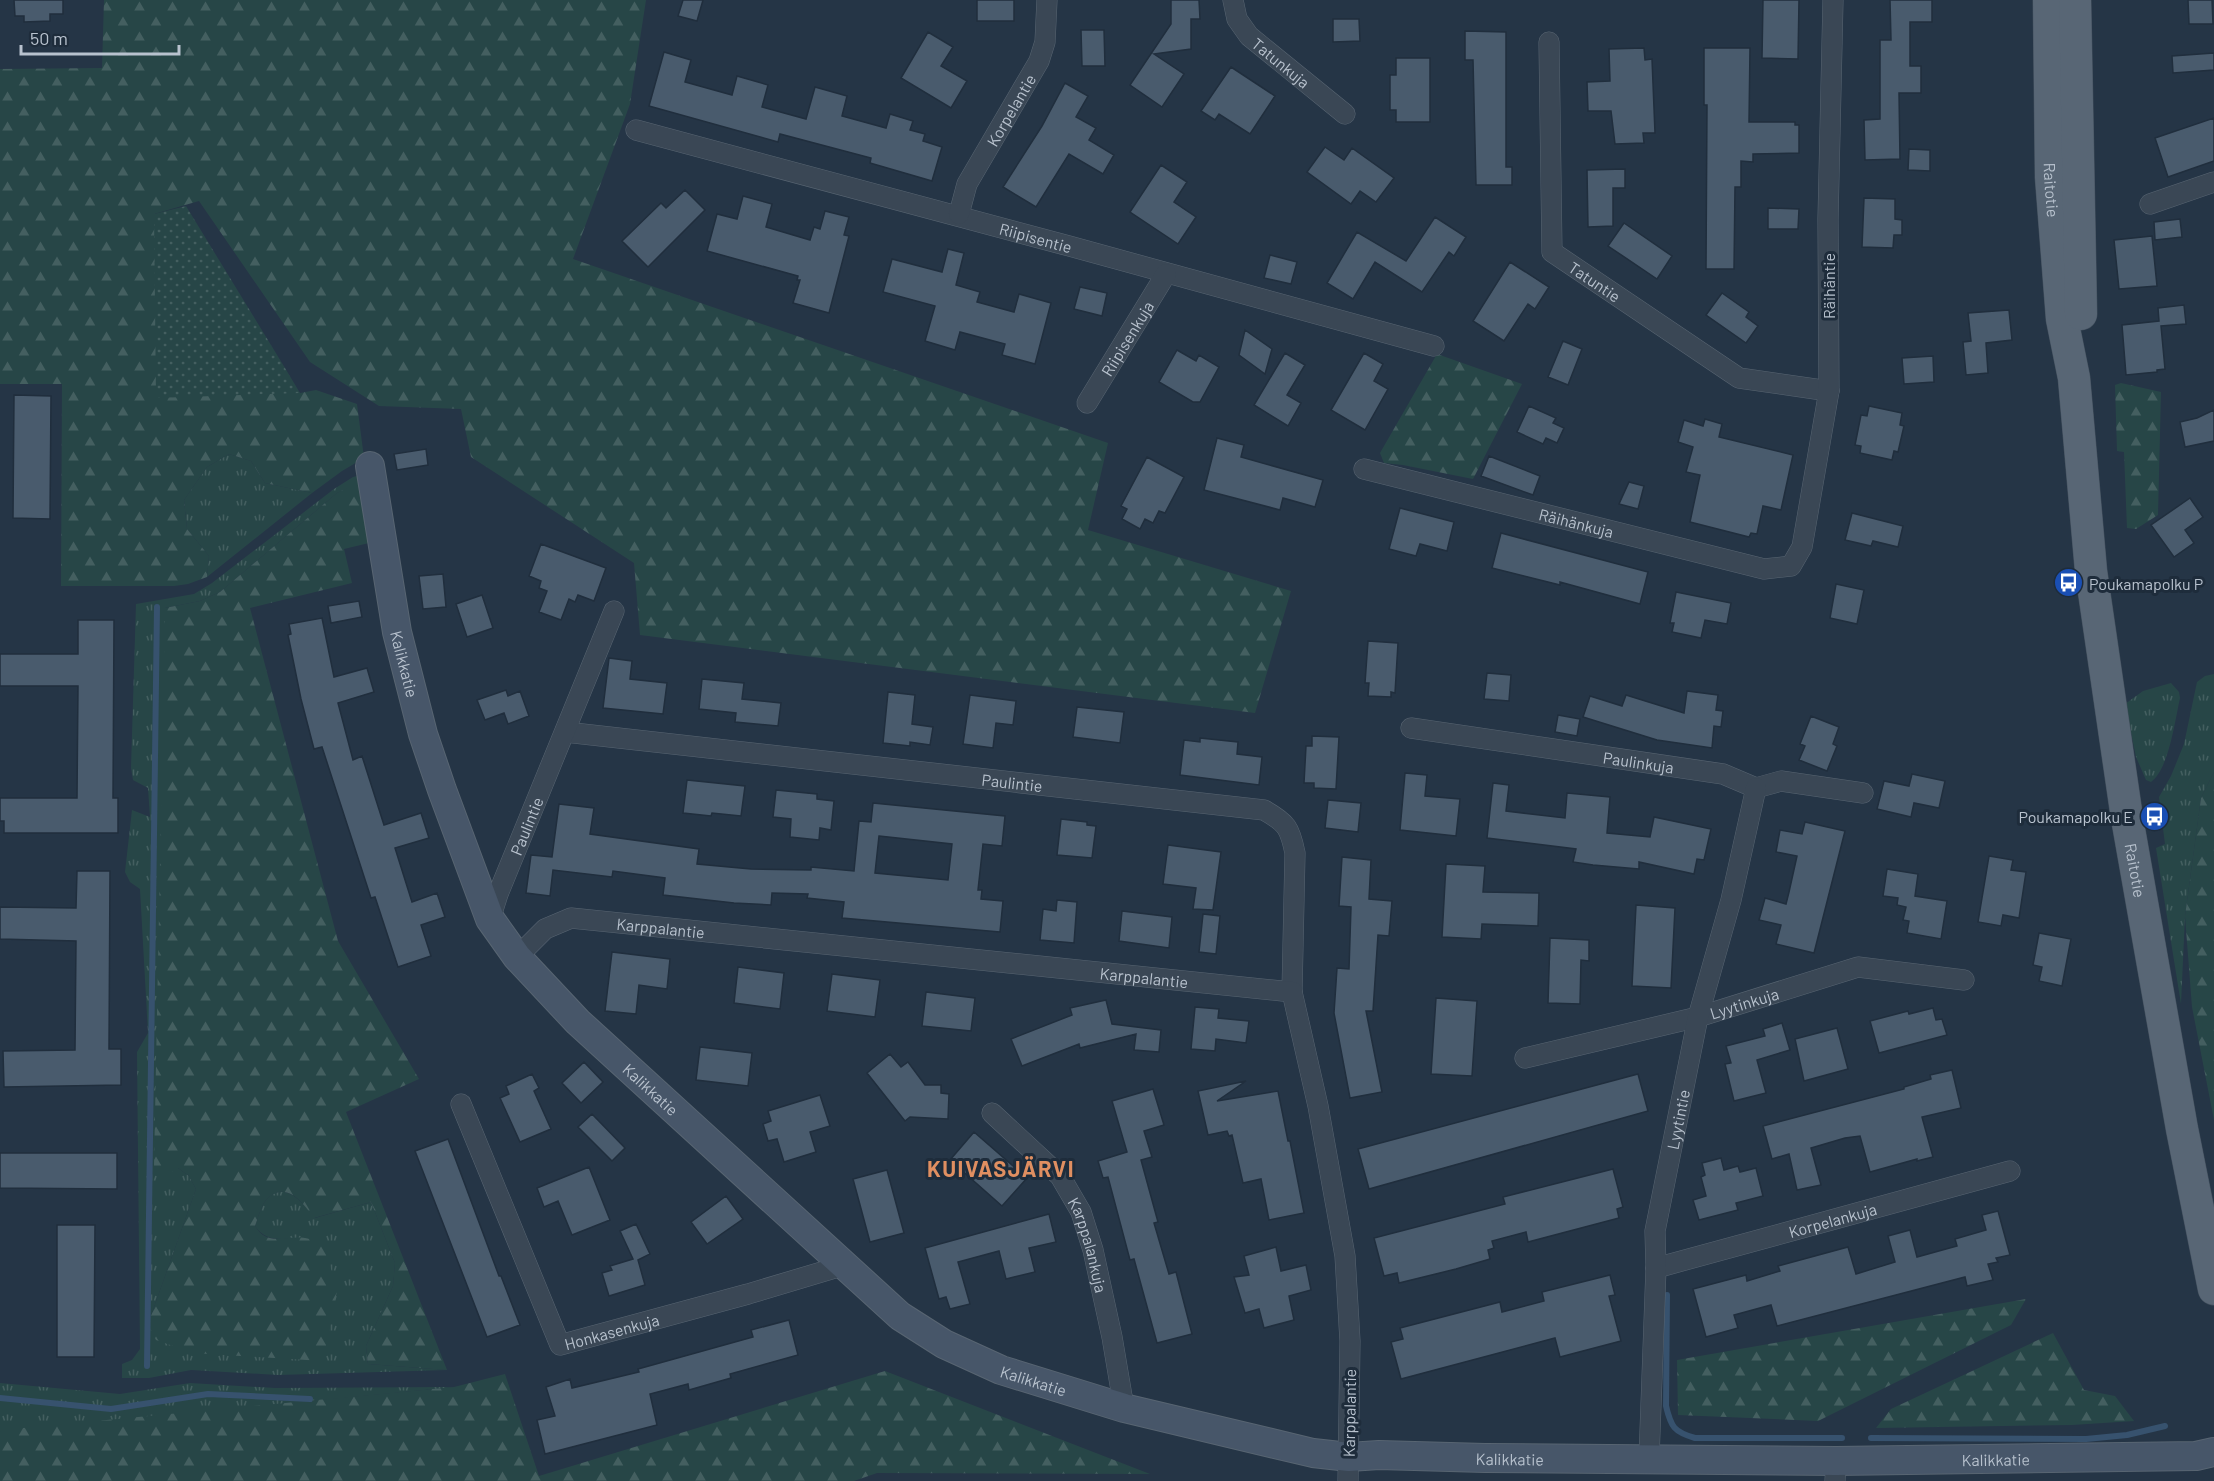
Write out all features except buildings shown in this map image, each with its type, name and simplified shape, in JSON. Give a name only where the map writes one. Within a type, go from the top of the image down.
[{"type":"main road","name":"Raitotie","points":[[2049,0],[2051,177],[2062,320],[2074,378],[2091,571],[2127,818],[2182,1129],[2214,1289]]},
{"type":"main road","name":"Raitotie","points":[[2074,378],[2081,317],[2075,0]]},
{"type":"street","name":"Korpelantie","points":[[959,214],[967,184],[1039,61],[1045,42],[1047,0]]},
{"type":"street","name":"Tatunkuja","points":[[1233,0],[1237,19],[1249,36],[1345,114]]},
{"type":"street","name":"Räihäntie","points":[[1791,566],[1802,547],[1829,391],[1827,219],[1833,0]]},
{"type":"street","name":"Tatuntie","points":[[1550,42],[1552,252],[1739,378],[1829,391]]},
{"type":"street","name":"Riipisentie","points":[[636,130],[959,214],[1166,274],[1434,346]]},
{"type":"street","points":[[2150,204],[2214,182]]},
{"type":"street","name":"Riipisenkuja","points":[[1087,402],[1166,274]]},
{"type":"street","name":"Kalikkatie","points":[[370,466],[397,632],[423,734],[490,919],[517,957],[578,1022],[900,1316],[944,1344],[1001,1370],[1124,1408],[1313,1453],[1348,1469],[1379,1455],[1649,1459],[1836,1471],[2184,1456],[2214,1452]]},
{"type":"street","name":"Räihänkuja","points":[[1364,469],[1764,569],[1791,566]]},
{"type":"street","name":"Paulintie","points":[[490,919],[498,894],[614,611]]},
{"type":"street","name":"Paulinkuja","points":[[1411,728],[1724,774],[1756,788]]},
{"type":"street","name":"Paulintie","points":[[566,732],[1264,810],[1281,819],[1291,831],[1295,853],[1292,992]]},
{"type":"street","points":[[1756,788],[1781,781],[1863,793]]},
{"type":"street","name":"Lyytintie","points":[[1649,1459],[1656,1268],[1655,1231],[1698,1017],[1731,900],[1756,788]]},
{"type":"street","name":"Karppalantie","points":[[517,957],[545,929],[571,918],[1292,992],[1318,1106],[1345,1256],[1350,1341],[1348,1469]]},
{"type":"street","name":"Lyytinkuja","points":[[1525,1058],[1698,1017],[1858,967],[1964,980]]},
{"type":"street","name":"Honkasenkuja","points":[[461,1104],[560,1345],[748,1294],[845,1264]]},
{"type":"street","name":"Karppalankuja","points":[[992,1113],[1060,1176],[1081,1212],[1093,1250],[1124,1408]]},
{"type":"street","name":"Korpelankuja","points":[[1656,1268],[2010,1171]]},
{"type":"green space","points":[[104,0],[646,0],[630,104],[573,259],[1108,443],[1088,530],[1291,591],[1255,713],[640,635],[634,563],[471,457],[461,409],[379,406],[310,362],[199,201],[154,214],[300,393],[316,390],[357,404],[364,458],[312,493],[265,483],[251,461],[229,454],[207,467],[184,500],[187,529],[209,556],[207,577],[174,586],[61,586],[62,384],[0,384],[0,69],[102,68]]},
{"type":"green space","points":[[186,206],[300,393],[156,398],[154,214]]},
{"type":"green space","points":[[1437,354],[1522,384],[1473,479],[1384,463],[1380,453]]},
{"type":"green space","points":[[2121,383],[2161,392],[2158,515],[2136,529],[2127,528],[2124,452],[2117,451],[2115,385]]},
{"type":"green space","points":[[229,454],[251,461],[265,483],[312,493],[207,577],[209,556],[187,529],[184,500],[207,467]]},
{"type":"green space","points":[[361,475],[367,480],[337,493],[220,592],[200,601],[165,608],[178,1168],[189,1176],[196,1189],[148,1324],[304,1238],[271,1238],[255,1226],[264,1203],[273,1194],[280,1192],[293,1196],[315,1218],[371,1202],[395,1263],[393,1286],[366,1346],[368,1364],[447,1370],[278,1375],[191,1370],[149,1378],[122,1378],[122,1364],[132,1360],[140,1349],[137,1052],[148,1033],[140,889],[130,882],[125,872],[132,810],[150,817],[148,788],[133,780],[131,768],[136,604],[194,594],[212,583],[334,489],[353,477]]},
{"type":"green space","points":[[359,482],[373,542],[344,549],[352,583],[250,608],[338,941],[419,1079],[346,1112],[447,1370],[368,1364],[366,1346],[393,1286],[395,1263],[371,1202],[314,1218],[299,1200],[280,1192],[266,1200],[255,1226],[265,1236],[271,1238],[297,1237],[324,1243],[337,1291],[323,1361],[193,1353],[156,1340],[148,1324],[196,1189],[189,1176],[178,1168],[165,1176],[158,1174],[154,1166],[165,608],[200,601],[220,592],[337,493]]},
{"type":"green space","points":[[2214,674],[2214,772],[2201,798],[2185,916],[2181,1004],[2156,848],[2165,844],[2159,797],[2171,776],[2184,744],[2197,682],[2205,676]]},
{"type":"green space","points":[[2171,683],[2179,692],[2180,698],[2176,719],[2167,756],[2157,776],[2151,782],[2146,780],[2136,757],[2125,704],[2143,691]]},
{"type":"green space","points":[[2214,772],[2214,1120],[2192,1007],[2185,916],[2201,798]]},
{"type":"green space","points":[[2026,1299],[2011,1325],[1818,1421],[1678,1415],[1677,1360]]},
{"type":"green space","points":[[2053,1333],[2084,1390],[2115,1396],[2134,1421],[2072,1425],[1876,1428],[1891,1409]]},
{"type":"green space","points":[[885,1371],[1150,1474],[877,1473],[854,1481],[0,1481],[0,1432],[2,1430],[454,1387],[505,1374],[539,1476]]},
{"type":"green space","points":[[0,1383],[120,1394],[190,1383],[275,1388],[454,1387],[0,1432]]},
{"type":"waterway","points":[[147,1366],[157,607]]},
{"type":"waterway","points":[[1667,1295],[1666,1406],[1672,1424],[1678,1431],[1695,1438],[1842,1438]]},
{"type":"waterway","points":[[0,1398],[111,1409],[208,1394],[310,1399]]},
{"type":"waterway","points":[[1871,1438],[2086,1439],[2127,1435],[2165,1426]]},
{"type":"place","name":"Poukamapolku P","points":[[2068,583]]},
{"type":"place","name":"Poukamapolku E","points":[[2154,816]]},
{"type":"district","name":"KUIVASJÄRVI","points":[[1001,1168]]}]
